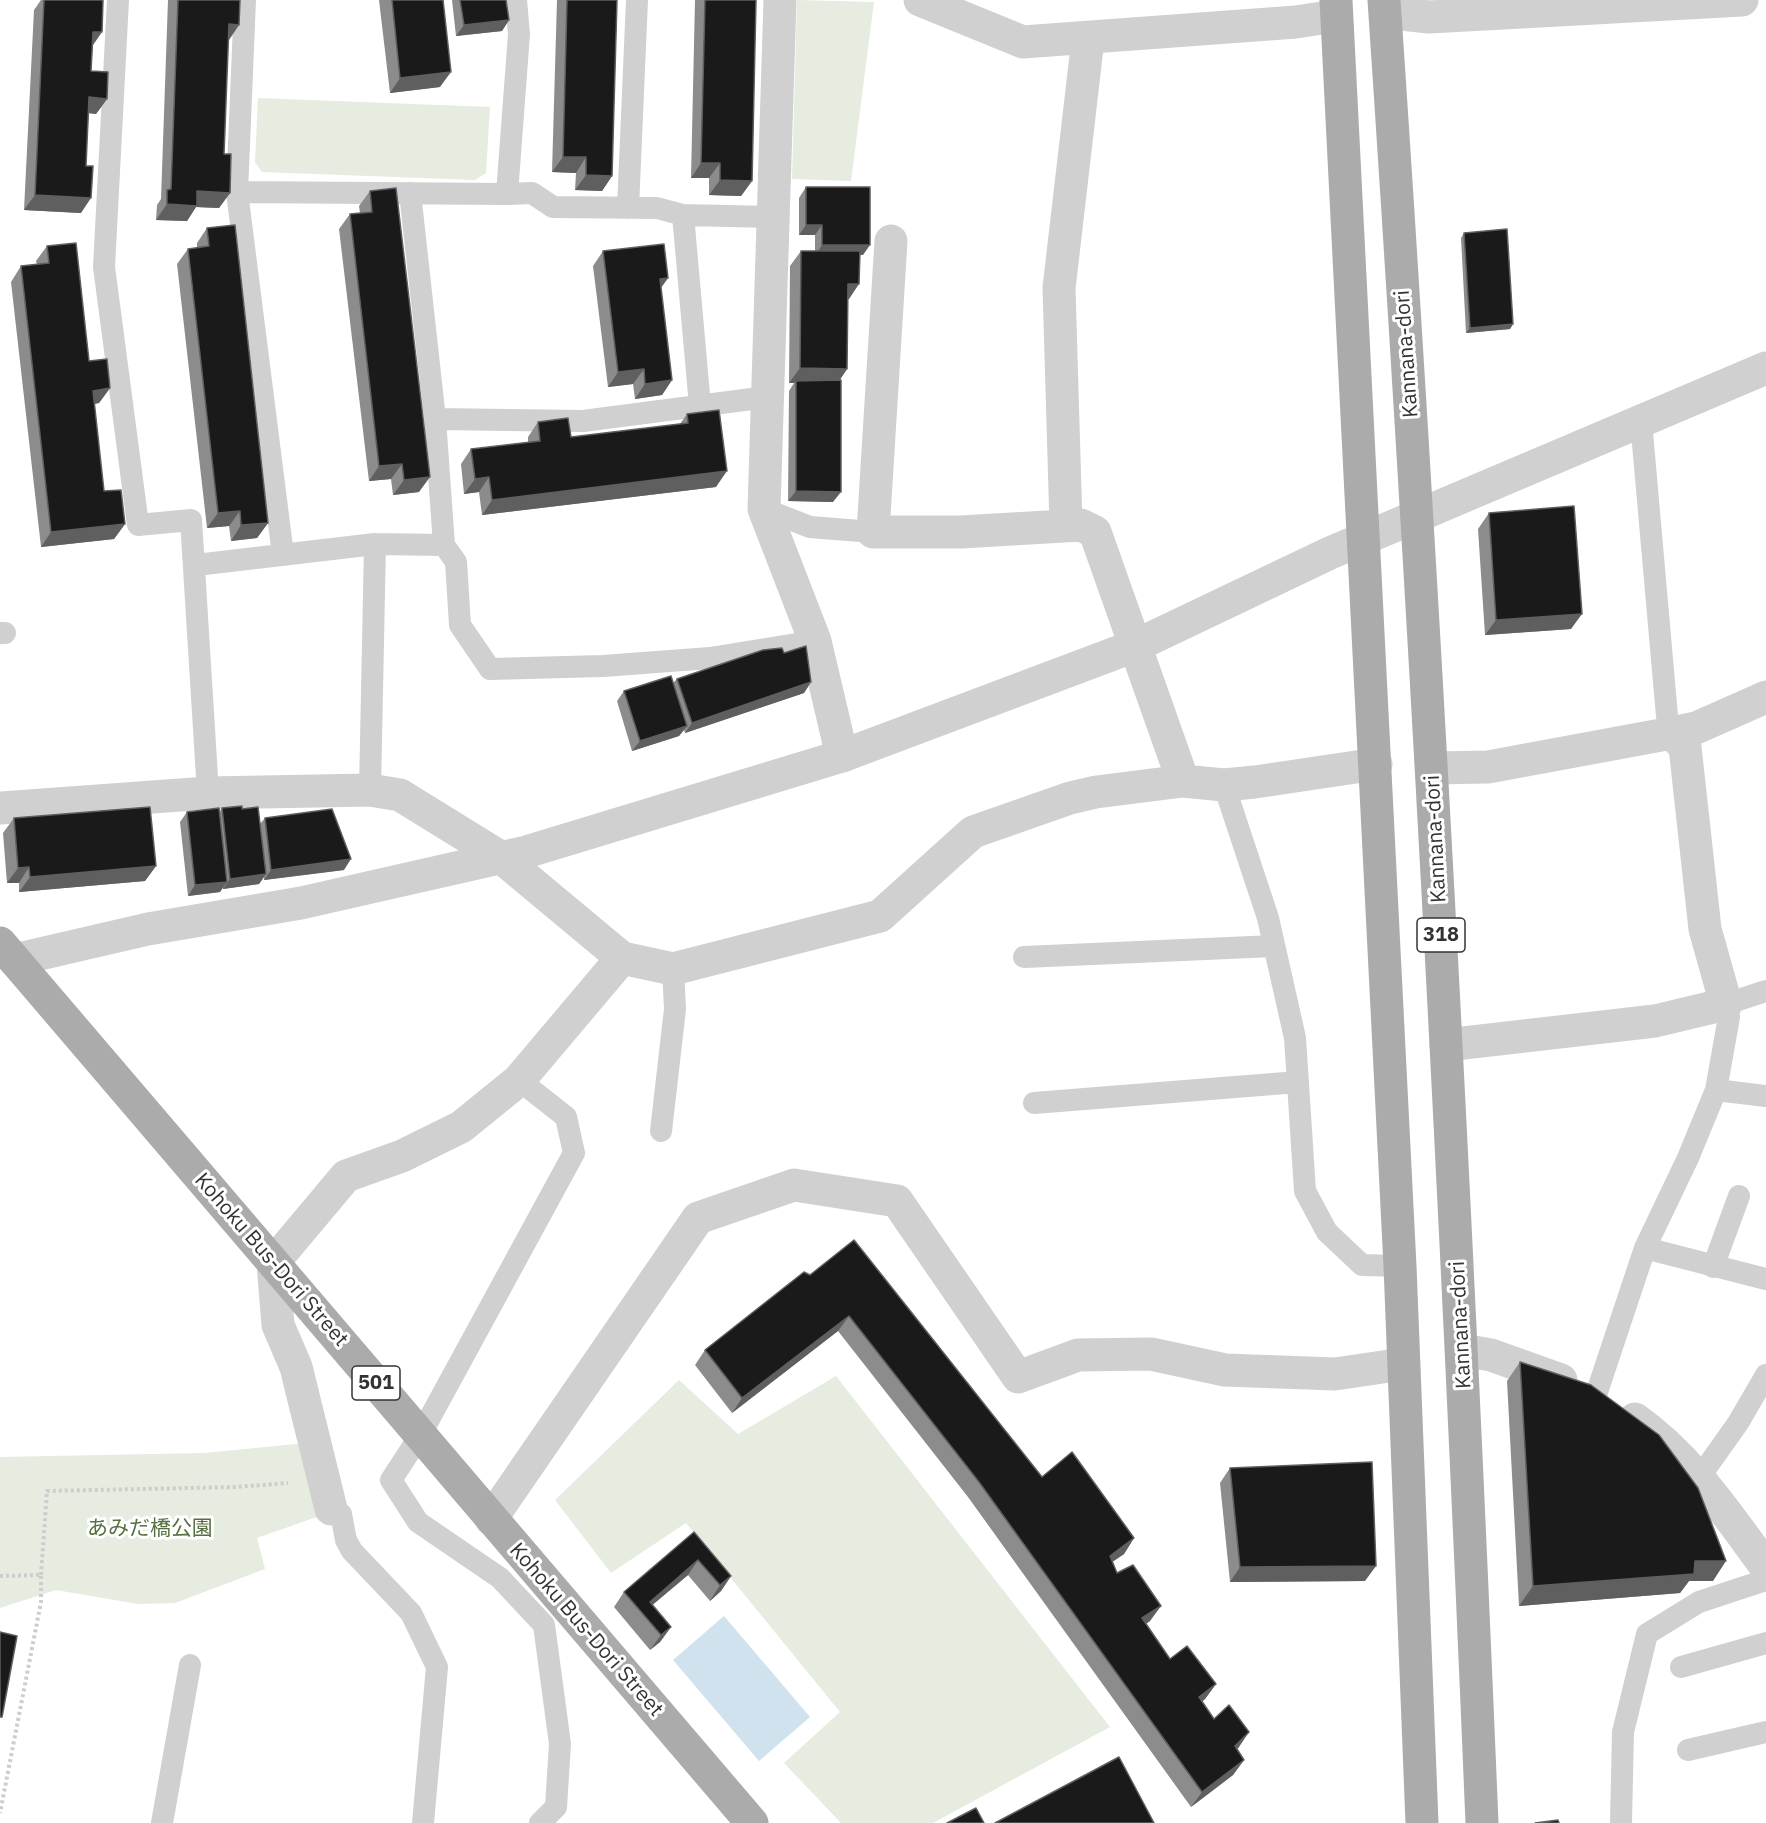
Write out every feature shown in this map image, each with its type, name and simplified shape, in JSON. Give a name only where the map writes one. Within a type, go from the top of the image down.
[{"type":"main road","name":"Kannana-dori","points":[[1390,4],[1387,48],[1433,768],[1462,1350],[1482,1823]]},
{"type":"main road","points":[[1329,6],[1338,57],[1376,764],[1400,1266],[1422,1823]]},
{"type":"main road","name":"Kohoku Bus-Dori Street","points":[[7,951],[752,1823]]},
{"type":"street","points":[[780,0],[764,509],[815,641],[842,756]]},
{"type":"street","points":[[920,0],[977,12],[1023,42],[1088,39],[1329,6]]},
{"type":"street","points":[[1390,4],[1429,17],[1742,0]]},
{"type":"street","points":[[1066,525],[1059,288],[1088,39]]},
{"type":"street","points":[[891,241],[873,532],[961,532],[1066,525],[1081,525],[1095,532],[1137,645],[1183,781]]},
{"type":"street","points":[[7,951],[301,903],[502,858],[575,839],[842,756],[1137,645],[1364,538],[1766,368]]},
{"type":"street","points":[[1433,768],[1488,766],[1696,728],[1766,697]]},
{"type":"street","points":[[1446,1045],[1655,1021],[1726,1004],[1705,929],[1686,747],[1672,733]]},
{"type":"street","points":[[0,808],[207,794],[370,790],[400,795],[502,858],[622,958],[674,969],[880,916],[973,832],[1070,798],[1096,792],[1183,781],[1224,784],[1255,782],[1376,764]]},
{"type":"street","points":[[328,1494],[296,1367],[278,1325],[273,1263],[346,1176],[402,1156],[461,1127],[519,1080],[622,958]]},
{"type":"street","points":[[491,1518],[698,1218],[794,1185],[897,1201],[1018,1377],[1078,1355],[1150,1354],[1225,1370],[1335,1374],[1403,1364]]},
{"type":"street","points":[[1462,1350],[1491,1355],[1597,1392],[1650,1429],[1699,1478],[1766,1567]]},
{"type":"lane","points":[[118,0],[104,267],[138,525],[191,520],[196,565],[207,794]]},
{"type":"lane","points":[[245,0],[237,192],[283,555]]},
{"type":"lane","points":[[507,194],[519,34],[516,0]]},
{"type":"lane","points":[[628,208],[637,0]]},
{"type":"lane","points":[[237,192],[532,193],[553,207],[657,208],[683,215],[772,217]]},
{"type":"lane","points":[[410,193],[435,419],[444,545],[456,562],[460,625],[490,669],[603,666],[710,658],[815,641]]},
{"type":"lane","points":[[683,215],[700,406]]},
{"type":"lane","points":[[435,419],[583,422],[767,397]]},
{"type":"lane","points":[[1641,421],[1666,716],[1672,733]]},
{"type":"lane","points":[[764,509],[810,527],[873,532]]},
{"type":"lane","points":[[196,565],[375,544],[444,545]]},
{"type":"lane","points":[[370,790],[375,544]]},
{"type":"lane","points":[[1224,784],[1268,918],[1295,1038],[1305,1191],[1328,1232],[1362,1265],[1400,1266]]},
{"type":"lane","points":[[1024,957],[1275,946]]},
{"type":"lane","points":[[661,1131],[675,1009],[674,969]]},
{"type":"lane","points":[[1597,1392],[1646,1248],[1688,1158],[1716,1090],[1729,1017],[1726,1004],[1766,991]]},
{"type":"lane","points":[[519,1080],[566,1117],[574,1153],[421,1434],[391,1480],[418,1522],[500,1578],[544,1625],[560,1744],[556,1807],[540,1823]]},
{"type":"lane","points":[[1034,1103],[1298,1082]]},
{"type":"lane","points":[[1716,1090],[1766,1096]]},
{"type":"lane","points":[[1713,1267],[1739,1196]]},
{"type":"lane","points":[[1646,1248],[1766,1279]]},
{"type":"lane","points":[[1699,1478],[1738,1422],[1766,1375]]},
{"type":"lane","points":[[328,1494],[341,1514],[346,1540],[352,1551],[411,1613],[437,1667],[423,1823]]},
{"type":"lane","points":[[1621,1823],[1623,1732],[1647,1634],[1699,1602],[1766,1580]]},
{"type":"lane","points":[[1681,1667],[1766,1643]]},
{"type":"lane","points":[[162,1823],[190,1665]]},
{"type":"lane","points":[[1688,1750],[1766,1732]]},
{"type":"path","points":[[0,1813],[41,1602],[47,1491],[236,1487],[328,1494]]},
{"type":"path","points":[[0,1576],[41,1575]]},
{"type":"green space","points":[[797,0],[874,2],[851,181],[792,179]]},
{"type":"green space","points":[[258,98],[490,107],[486,173],[475,180],[262,172],[255,162]]},
{"type":"green space","points":[[836,1376],[1110,1727],[933,1823],[841,1823],[784,1763],[840,1712],[686,1523],[611,1573],[555,1500],[679,1380],[738,1434]]},
{"type":"green space","name":"あみだ橋公園","points":[[306,1443],[325,1514],[257,1538],[265,1569],[175,1603],[138,1604],[56,1590],[0,1608],[0,1457],[204,1453]]},
{"type":"water","points":[[724,1616],[810,1717],[759,1761],[673,1660]]},
{"type":"building","points":[[44,0],[103,0],[102,32],[93,32],[91,71],[108,72],[107,99],[89,97],[86,166],[93,166],[91,198],[35,195]]},
{"type":"building","points":[[178,0],[240,0],[239,25],[229,24],[224,154],[231,154],[230,193],[197,191],[197,206],[167,204],[167,190],[171,189]]},
{"type":"building","points":[[392,0],[443,0],[451,72],[400,78]]},
{"type":"building","points":[[460,0],[506,0],[509,20],[464,25]]},
{"type":"building","points":[[567,0],[617,0],[612,176],[586,175],[586,157],[563,157]]},
{"type":"building","points":[[705,0],[756,0],[752,181],[720,180],[720,163],[701,163]]},
{"type":"building","points":[[806,187],[870,187],[870,245],[822,245],[822,225],[806,225]]},
{"type":"building","points":[[396,188],[430,477],[404,480],[402,464],[379,466],[350,214],[372,212],[370,191]]},
{"type":"building","points":[[235,225],[268,523],[241,525],[240,511],[218,513],[188,249],[209,246],[207,228]]},
{"type":"building","points":[[1507,229],[1513,324],[1470,328],[1464,233]]},
{"type":"building","points":[[76,243],[89,361],[107,359],[110,388],[93,391],[104,491],[121,490],[125,524],[51,532],[21,266],[49,263],[47,246]]},
{"type":"building","points":[[664,244],[668,278],[660,279],[672,380],[645,384],[644,369],[618,372],[603,251]]},
{"type":"building","points":[[801,251],[860,251],[859,284],[848,284],[847,369],[800,368]]},
{"type":"building","points":[[841,380],[841,492],[796,491],[796,381]]},
{"type":"building","points":[[719,410],[727,471],[492,500],[489,477],[475,479],[471,449],[540,441],[538,422],[568,418],[571,437],[688,423],[687,414]]},
{"type":"building","points":[[1574,506],[1582,614],[1496,620],[1489,513]]},
{"type":"building","points":[[806,646],[811,682],[692,723],[677,679],[763,650],[782,648],[784,653]]},
{"type":"building","points":[[671,676],[687,726],[640,741],[624,691]]},
{"type":"building","points":[[242,806],[242,809],[258,807],[266,874],[230,879],[222,808]]},
{"type":"building","points":[[150,807],[156,866],[30,877],[29,867],[18,868],[14,818]]},
{"type":"building","points":[[219,808],[227,882],[195,885],[187,812]]},
{"type":"building","points":[[332,809],[351,859],[271,870],[265,818]]},
{"type":"building","points":[[854,1240],[1042,1477],[1072,1452],[1134,1538],[1110,1556],[1117,1573],[1133,1565],[1161,1606],[1142,1618],[1170,1659],[1187,1646],[1216,1684],[1199,1697],[1214,1719],[1229,1705],[1249,1732],[1235,1746],[1244,1760],[1202,1792],[979,1482],[849,1316],[742,1398],[705,1350],[804,1272],[810,1275]]},
{"type":"building","points":[[1520,1362],[1591,1385],[1659,1435],[1698,1488],[1726,1561],[1695,1561],[1694,1574],[1533,1586]]},
{"type":"building","points":[[1372,1462],[1376,1566],[1240,1567],[1230,1468]]},
{"type":"building","points":[[694,1532],[731,1576],[720,1585],[698,1560],[650,1602],[671,1627],[661,1635],[624,1592]]},
{"type":"building","points":[[0,1632],[17,1636],[2,1717],[0,1717]]},
{"type":"building","points":[[1119,1757],[1154,1823],[995,1823]]},
{"type":"building","points":[[976,1808],[984,1823],[947,1823]]},
{"type":"building","points":[[1558,1820],[1559,1823],[1535,1823]]}]
